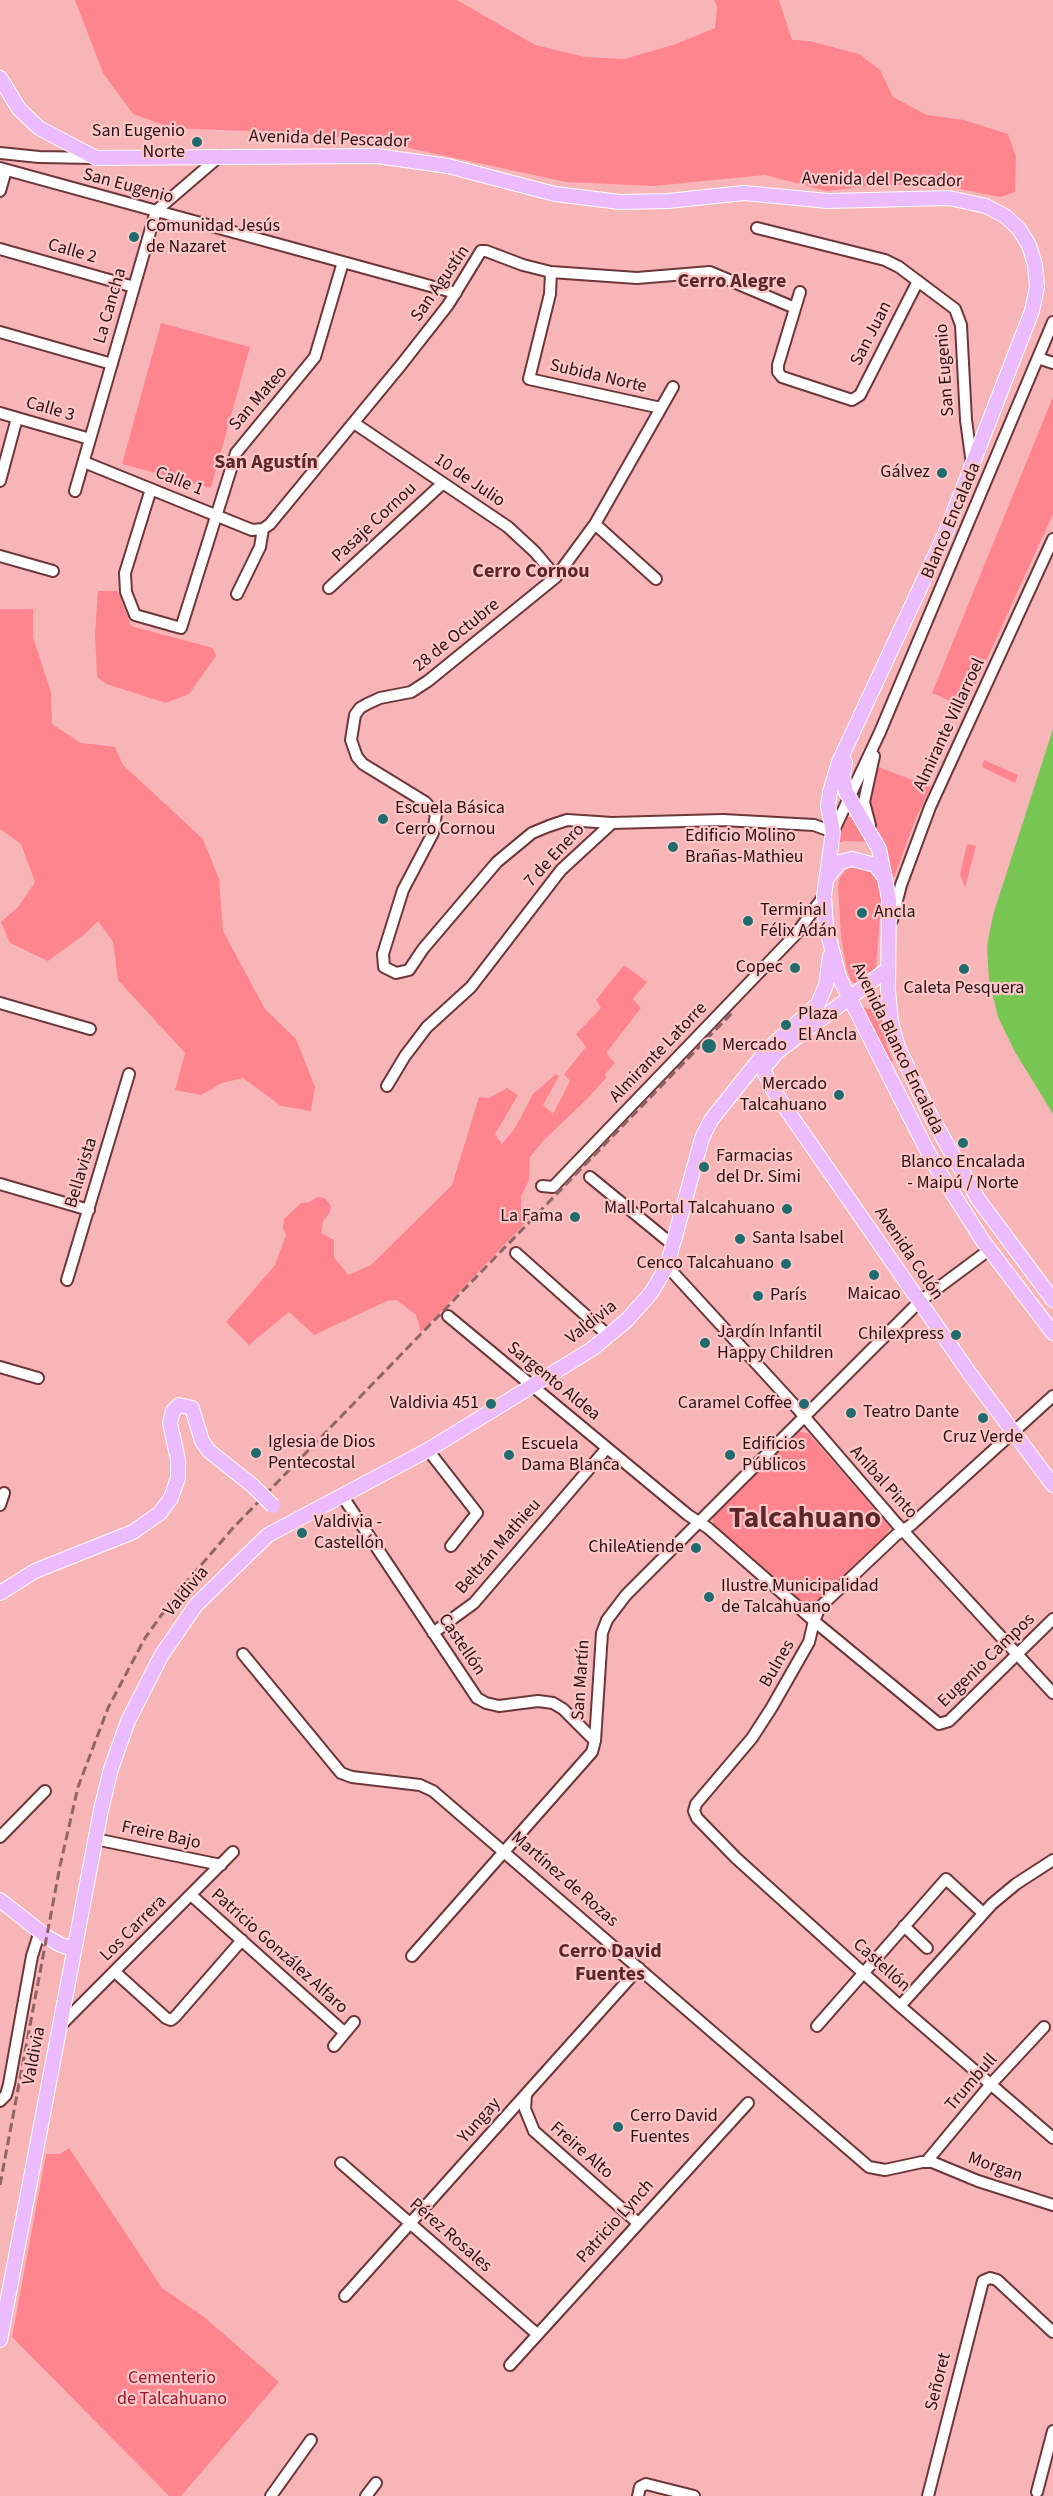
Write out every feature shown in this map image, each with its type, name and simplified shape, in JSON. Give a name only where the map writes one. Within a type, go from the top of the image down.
[{"type":"main road","points":[[0,78],[15,104],[33,123],[48,134],[96,158]]},
{"type":"main road","name":"Avenida del Pescador","points":[[96,158],[351,155],[403,159],[460,169],[555,194],[597,200],[668,201],[744,193],[835,201],[949,198],[986,206],[1012,222],[1024,237],[1034,260],[1037,287],[1032,311],[973,468],[848,748]]},
{"type":"main road","points":[[848,748],[843,777],[849,799]]},
{"type":"main road","points":[[833,832],[829,817],[830,792],[839,762],[848,748]]},
{"type":"main road","name":"Avenida Blanco Encalada","points":[[849,799],[879,849],[889,899],[888,969],[891,1022],[903,1060],[978,1199],[1053,1300]]},
{"type":"main road","name":"Avenida Blanco Encalada","points":[[833,832],[825,890],[826,921],[830,948],[849,998],[933,1162],[989,1250],[1053,1333]]},
{"type":"main road","points":[[825,890],[835,867],[840,862],[852,859],[875,865],[883,875]]},
{"type":"main road","name":"Valdivia","points":[[0,2340],[105,1790],[134,1708],[161,1656],[205,1595],[262,1539],[273,1531],[343,1497],[428,1450],[531,1386],[609,1336],[651,1293],[667,1266],[702,1138],[711,1120],[821,999],[828,975],[830,948]]},
{"type":"main road","name":"Valdivia","points":[[763,1061],[888,969]]},
{"type":"main road","name":"Avenida Colón","points":[[763,1061],[769,1084],[919,1302],[1053,1485]]},
{"type":"main road","points":[[989,1250],[1014,1249]]},
{"type":"main road","points":[[0,1593],[35,1571],[133,1532],[160,1513],[171,1498],[178,1478],[178,1460],[170,1423],[173,1411],[179,1406],[192,1408],[202,1441],[209,1451],[253,1486],[290,1524]]},
{"type":"main road","points":[[0,1900],[54,1942],[74,1949]]},
{"type":"street","name":"Avenida del Pescador","points":[[0,153],[39,157],[96,158]]},
{"type":"street","points":[[156,211],[220,156]]},
{"type":"street","points":[[0,191],[3,169]]},
{"type":"street","name":"San Eugenio","points":[[3,169],[456,293]]},
{"type":"street","name":"La Cancha","points":[[75,491],[156,211]]},
{"type":"street","name":"San Eugenio","points":[[757,228],[885,260],[949,303],[960,316],[966,420],[973,468]]},
{"type":"street","name":"Calle 2","points":[[0,249],[134,287]]},
{"type":"street","name":"San Agustín","points":[[237,594],[260,547],[263,529],[270,524],[354,423],[456,293],[477,255],[484,250],[523,265],[551,272],[637,278],[710,272],[795,308]]},
{"type":"street","name":"San Mateo","points":[[152,489],[125,573],[126,592],[135,615],[181,628],[239,448],[315,357],[343,262]]},
{"type":"street","name":"Subida Norte","points":[[551,272],[550,294],[529,379],[661,408]]},
{"type":"street","name":"San Juan","points":[[795,308],[778,372],[782,377],[855,400],[860,395],[918,281]]},
{"type":"street","points":[[795,308],[800,292]]},
{"type":"street","name":"Blanco Encalada","points":[[880,732],[1053,322]]},
{"type":"street","points":[[0,332],[112,364]]},
{"type":"street","points":[[1038,358],[1053,363]]},
{"type":"street","name":"28 de Octubre","points":[[612,823],[567,820],[532,833],[497,862],[429,941],[409,970],[396,974],[384,967],[383,954],[403,891],[433,833],[436,814],[425,802],[375,772],[357,757],[351,740],[355,715],[360,708],[380,698],[411,692],[428,681],[556,577],[595,524],[673,387]]},
{"type":"street","name":"Calle 3","points":[[0,413],[90,439]]},
{"type":"street","points":[[0,481],[17,418]]},
{"type":"street","name":"10 de Julio","points":[[354,423],[516,534],[556,577]]},
{"type":"street","name":"Calle 1","points":[[84,462],[252,530],[263,529]]},
{"type":"street","name":"Pasaje Cornou","points":[[329,588],[443,483]]},
{"type":"street","points":[[595,524],[656,579]]},
{"type":"street","name":"Almirante Villarroel","points":[[890,929],[901,885],[930,807],[1053,539]]},
{"type":"street","points":[[0,556],[53,571]]},
{"type":"street","points":[[849,799],[880,732]]},
{"type":"street","points":[[879,849],[864,802],[880,732]]},
{"type":"street","name":"Avenida Blanco Encalada","points":[[833,832],[849,799]]},
{"type":"street","name":"7 de Enero","points":[[387,1086],[405,1056],[427,1027],[471,987],[561,870],[612,823],[723,820],[814,825],[833,832]]},
{"type":"street","name":"Almirante Latorre","points":[[542,1186],[553,1187],[796,934],[825,890]]},
{"type":"street","name":"Almirante Latorre","points":[[796,934],[826,921]]},
{"type":"street","points":[[0,1004],[90,1029]]},
{"type":"street","name":"Bellavista","points":[[68,1281],[129,1074]]},
{"type":"street","points":[[590,1177],[673,1245]]},
{"type":"street","points":[[0,1184],[88,1210]]},
{"type":"street","name":"San Martín","points":[[412,1956],[589,1755],[595,1741],[604,1626],[632,1588],[919,1302],[989,1250]]},
{"type":"street","points":[[516,1253],[609,1336]]},
{"type":"street","name":"Aníbal Pinto","points":[[667,1266],[1015,1654],[1053,1692]]},
{"type":"street","name":"Sargento Aldea","points":[[448,1316],[699,1521],[814,1621],[936,1722],[943,1724]]},
{"type":"street","points":[[0,1367],[38,1378]]},
{"type":"street","name":"Bulnes","points":[[694,1811],[696,1804],[741,1752],[766,1716],[809,1642],[820,1607],[1053,1396]]},
{"type":"street","name":"Beltrán Mathieu","points":[[433,1633],[474,1603],[607,1448]]},
{"type":"street","points":[[428,1450],[477,1511],[476,1516],[451,1546]]},
{"type":"street","points":[[0,1505],[4,1493]]},
{"type":"street","name":"Castellón","points":[[343,1497],[474,1694],[481,1701],[499,1706],[538,1701],[553,1703],[563,1709],[595,1741]]},
{"type":"street","name":"Eugenio Campos","points":[[943,1724],[949,1721],[1053,1619]]},
{"type":"street","name":"Martínez de Rozas","points":[[243,1654],[341,1773],[352,1777],[426,1787],[505,1851],[869,2167],[885,2170],[927,2161]]},
{"type":"street","points":[[0,1837],[45,1791]]},
{"type":"street","name":"Castellón","points":[[694,1811],[697,1818],[736,1858],[900,2006],[1053,2138]]},
{"type":"street","name":"Freire Bajo","points":[[95,1839],[221,1865]]},
{"type":"street","name":"Los Carrera","points":[[59,2028],[233,1852]]},
{"type":"street","points":[[900,2006],[983,1913],[1016,1884],[1053,1860]]},
{"type":"street","points":[[817,2026],[946,1879],[983,1913]]},
{"type":"street","name":"Patricio González Alfaro","points":[[191,1895],[345,2033]]},
{"type":"street","points":[[904,1926],[927,1948]]},
{"type":"street","points":[[3,2098],[27,1994],[32,1956],[40,1931]]},
{"type":"street","points":[[115,1972],[171,2020],[242,1940]]},
{"type":"street","name":"Yungay","points":[[345,2296],[639,1968]]},
{"type":"street","points":[[334,2046],[354,2022]]},
{"type":"street","name":"Trumbull","points":[[927,2161],[991,2084],[1044,2027]]},
{"type":"street","name":"Freire Alto","points":[[527,2093],[524,2097],[525,2109],[534,2132],[638,2223]]},
{"type":"street","name":"Patricio Lynch","points":[[510,2365],[748,2103]]},
{"type":"street","name":"Morgan","points":[[927,2161],[978,2181],[1053,2205]]},
{"type":"street","name":"Pérez Rosales","points":[[341,2163],[537,2334]]},
{"type":"street","name":"Señoret","points":[[928,2496],[980,2287],[986,2279],[997,2280],[1053,2332]]},
{"type":"street","points":[[1037,2493],[1052,2436]]},
{"type":"street","points":[[271,2496],[311,2440]]},
{"type":"street","points":[[366,2496],[376,2483]]},
{"type":"street","points":[[640,2491],[646,2484],[694,2496]]},
{"type":"green space","points":[[75,0],[457,0],[535,45],[585,57],[624,59],[676,44],[715,28],[717,6],[714,0],[779,0],[792,40],[809,41],[859,54],[880,70],[893,97],[927,115],[964,120],[1008,134],[1016,157],[1015,192],[1000,197],[940,185],[876,185],[827,191],[765,175],[653,186],[566,182],[372,140],[269,132],[172,128],[133,114],[103,73]]},
{"type":"green space","points":[[161,323],[250,347],[211,488],[122,464]]},
{"type":"green space","points":[[1053,397],[1053,514],[965,707],[932,693]]},
{"type":"green space","points":[[98,591],[118,591],[131,626],[213,648],[216,656],[189,694],[166,703],[106,684],[97,677],[95,634]]},
{"type":"green space","points":[[0,609],[33,609],[33,637],[51,692],[52,724],[81,743],[115,747],[123,765],[203,839],[219,879],[223,931],[265,1009],[296,1039],[315,1087],[311,1111],[281,1106],[243,1078],[222,1083],[201,1095],[175,1090],[185,1053],[118,980],[113,942],[98,921],[85,934],[48,961],[10,943],[1,922],[18,907],[35,882],[21,844],[0,829]]},
{"type":"green space","points":[[984,760],[1018,775],[1015,783],[982,767]]},
{"type":"green space","points":[[873,765],[931,787],[916,818],[893,880],[891,880],[871,816],[869,802]]},
{"type":"green space","points":[[845,817],[851,817],[856,821],[866,842],[845,841],[835,844]]},
{"type":"green space","points":[[967,844],[976,846],[965,888],[960,874]]},
{"type":"green space","points":[[853,865],[876,872],[882,889],[876,969],[856,984],[851,981],[846,967],[841,936],[838,887],[840,877]]},
{"type":"green space","points":[[624,965],[647,982],[633,999],[641,1008],[606,1053],[615,1063],[605,1074],[606,1078],[530,1157],[529,1180],[521,1197],[521,1206],[529,1219],[421,1332],[416,1315],[397,1300],[387,1301],[314,1335],[289,1312],[249,1345],[226,1322],[275,1265],[286,1235],[283,1228],[284,1219],[301,1203],[309,1202],[317,1197],[325,1198],[331,1206],[329,1214],[323,1221],[321,1233],[334,1240],[334,1257],[348,1275],[371,1265],[452,1185],[479,1097],[489,1098],[507,1088],[518,1095],[495,1134],[502,1144],[515,1128],[533,1094],[556,1074],[559,1076],[543,1105],[553,1114],[570,1081],[564,1074],[586,1047],[576,1034],[601,1008],[596,1000]]},
{"type":"green space","points":[[879,1004],[887,1047],[893,1061],[890,1062],[863,1007],[869,1009]]},
{"type":"green space","points":[[794,1432],[809,1434],[890,1527],[886,1536],[812,1605],[802,1603],[714,1526],[712,1517]]},
{"type":"green space","name":"Cementerio de Talcahuano","points":[[69,2148],[162,2288],[203,2316],[279,2382],[181,2496],[169,2496],[12,2337],[46,2154],[60,2154]]},
{"type":"shaded area","points":[[1053,729],[1053,1114],[1015,1052],[998,1017],[989,980],[987,946],[993,915]]},
{"type":"railway","points":[[0,2185],[60,1866],[78,1787],[108,1708],[145,1638],[178,1592],[233,1528],[732,1013]]},
{"type":"place","name":"San Eugenio Norte","points":[[197,142]]},
{"type":"place","name":"Comunidad Jesús de Nazaret","points":[[134,237]]},
{"type":"place","name":"Gálvez","points":[[942,473]]},
{"type":"place","name":"Escuela Básica Cerro Cornou","points":[[383,819]]},
{"type":"place","name":"Edificio Molino Brañas-Mathieu","points":[[673,847]]},
{"type":"place","name":"Ancla","points":[[862,913]]},
{"type":"place","name":"Terminal Félix Adán","points":[[748,921]]},
{"type":"place","name":"Copec","points":[[795,968]]},
{"type":"place","name":"Caleta Pesquera","points":[[964,969]]},
{"type":"place","name":"Plaza El Ancla","points":[[786,1025]]},
{"type":"place","name":"Mercado","points":[[709,1046]]},
{"type":"place","name":"Mercado Talcahuano","points":[[839,1095]]},
{"type":"place","name":"Blanco Encalada - Maipú / Norte","points":[[963,1143]]},
{"type":"place","name":"Farmacias del Dr. Simi","points":[[704,1167]]},
{"type":"place","name":"Mall Portal Talcahuano","points":[[787,1209]]},
{"type":"place","name":"La Fama","points":[[575,1217]]},
{"type":"place","name":"Santa Isabel","points":[[740,1239]]},
{"type":"place","name":"Cenco Talcahuano","points":[[786,1264]]},
{"type":"place","name":"Maicao","points":[[874,1275]]},
{"type":"place","name":"París","points":[[758,1296]]},
{"type":"place","name":"Chilexpress","points":[[956,1335]]},
{"type":"place","name":"Jardín Infantil Happy Children","points":[[705,1343]]},
{"type":"place","name":"Valdivia 451","points":[[491,1404]]},
{"type":"place","name":"Caramel Coffee","points":[[804,1404]]},
{"type":"place","name":"Teatro Dante","points":[[851,1413]]},
{"type":"place","name":"Cruz Verde","points":[[983,1418]]},
{"type":"place","name":"Iglesia de Dios Pentecostal","points":[[256,1453]]},
{"type":"place","name":"Escuela Dama Blanca","points":[[509,1455]]},
{"type":"place","name":"Edificios Públicos","points":[[730,1455]]},
{"type":"place","name":"Valdivia - Castellón","points":[[302,1533]]},
{"type":"place","name":"ChileAtiende","points":[[696,1548]]},
{"type":"place","name":"Ilustre Municipalidad de Talcahuano","points":[[709,1597]]},
{"type":"place","name":"Cerro David Fuentes","points":[[618,2127]]},
{"type":"district","name":"Cerro Alegre","points":[[732,283]]},
{"type":"district","name":"San Agustín","points":[[266,464]]},
{"type":"district","name":"Cerro Cornou","points":[[531,573]]},
{"type":"district","name":"Talcahuano","points":[[805,1520]]},
{"type":"district","name":"Cerro David Fuentes","points":[[610,1964]]}]
